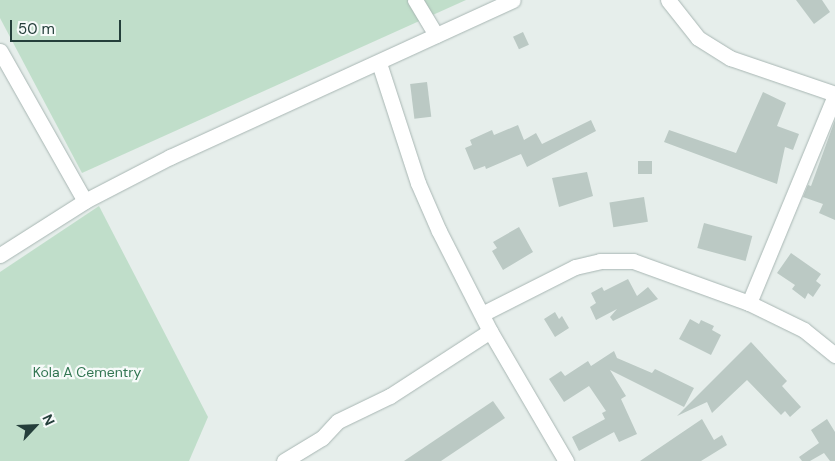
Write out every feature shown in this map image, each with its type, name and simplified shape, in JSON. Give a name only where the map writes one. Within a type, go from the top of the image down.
[{"type":"street","points":[[415,0],[436,34]]},
{"type":"street","points":[[0,255],[85,201],[170,157],[379,63],[436,34],[513,0]]},
{"type":"street","points":[[668,0],[698,38],[730,58],[835,95],[749,303]]},
{"type":"street","points":[[0,51],[85,201]]},
{"type":"street","points":[[379,63],[418,183],[490,331],[566,461]]},
{"type":"street","points":[[482,314],[543,281],[575,267],[600,261],[633,261],[749,303],[804,330],[835,355]]},
{"type":"street","points":[[284,461],[322,438],[338,421],[390,396],[490,331]]},
{"type":"green space","points":[[0,0],[466,0],[82,173],[0,18]]},
{"type":"green space","name":"Kola A Cementry","points":[[99,206],[208,417],[189,461],[0,461],[0,272]]},
{"type":"building","points":[[796,0],[822,0],[830,12],[814,24]]},
{"type":"building","points":[[523,32],[529,45],[519,49],[513,37]]},
{"type":"building","points":[[427,82],[431,117],[414,119],[410,84]]},
{"type":"building","points":[[763,92],[786,103],[777,126],[799,134],[793,150],[785,147],[777,184],[664,142],[669,130],[736,153]]},
{"type":"building","points":[[591,120],[596,131],[527,167],[521,154],[486,169],[485,166],[474,170],[465,148],[472,145],[470,140],[492,130],[494,135],[518,125],[524,140],[536,133],[542,144]]},
{"type":"building","points":[[835,120],[835,220],[819,213],[823,204],[803,197],[808,185],[811,186]]},
{"type":"building","points":[[638,161],[652,161],[652,174],[638,174]]},
{"type":"building","points":[[587,172],[593,196],[559,207],[552,178]]},
{"type":"building","points":[[644,197],[648,222],[613,227],[609,202]]},
{"type":"building","points":[[704,223],[752,236],[746,261],[697,248]]},
{"type":"building","points":[[519,227],[533,252],[503,270],[492,251],[497,248],[493,242]]},
{"type":"building","points":[[791,253],[821,274],[816,281],[821,285],[813,297],[808,293],[805,299],[792,289],[795,285],[777,273]]},
{"type":"building","points":[[628,279],[637,296],[648,287],[658,299],[613,321],[610,317],[617,309],[596,320],[590,307],[596,303],[591,293],[602,287],[604,291]]},
{"type":"building","points":[[555,312],[559,319],[562,316],[569,328],[555,337],[544,319]]},
{"type":"building","points":[[690,319],[699,324],[701,320],[714,326],[712,330],[721,335],[711,355],[679,339]]},
{"type":"building","points":[[751,342],[787,381],[782,386],[801,407],[790,417],[785,411],[781,415],[747,380],[712,413],[707,402],[677,416]]},
{"type":"building","points":[[614,351],[617,358],[652,373],[655,369],[694,388],[684,407],[610,370],[626,396],[621,399],[637,434],[619,442],[614,432],[579,451],[572,437],[605,419],[602,413],[606,411],[589,386],[564,402],[549,379],[561,371],[565,376],[588,361],[591,366]]},
{"type":"building","points":[[493,401],[505,418],[441,461],[404,461]]},
{"type":"building","points":[[702,419],[714,440],[722,435],[727,445],[701,461],[640,461]]},
{"type":"building","points":[[827,419],[835,432],[835,461],[830,461],[824,453],[810,461],[802,461],[799,457],[819,443],[811,430]]}]
